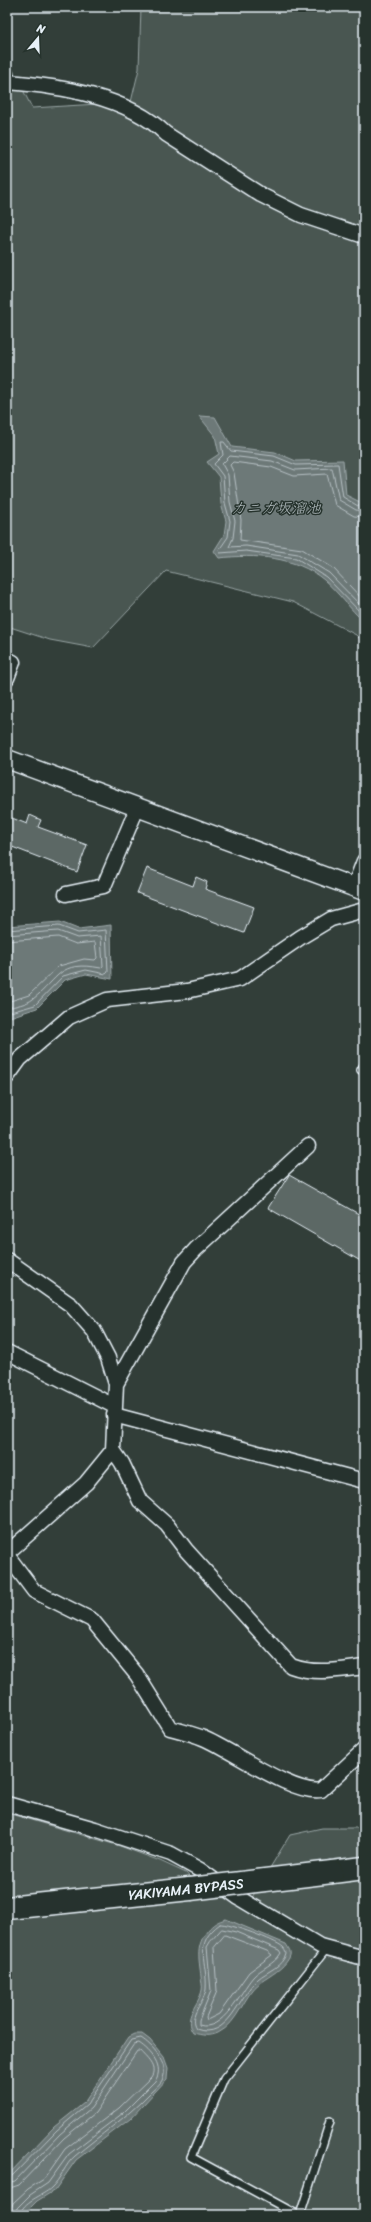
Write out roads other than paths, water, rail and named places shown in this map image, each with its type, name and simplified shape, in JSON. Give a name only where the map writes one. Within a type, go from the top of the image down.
[{"type":"highway","name":"YAKIYAMA BYPASS","points":[[7,1908],[190,1889],[364,1868]]},
{"type":"street","points":[[7,82],[84,92],[118,104],[159,127],[166,134],[261,195],[301,216],[364,236]]},
{"type":"street","points":[[7,659],[13,662],[7,678]]},
{"type":"street","points":[[7,759],[138,806],[359,889],[364,861]]},
{"type":"street","points":[[66,894],[104,886],[138,806]]},
{"type":"street","points":[[7,1077],[20,1059],[69,1017],[107,1000],[187,992],[240,979],[301,936],[331,919],[364,910]]},
{"type":"street","points":[[116,1384],[184,1262],[196,1249],[308,1146]]},
{"type":"street","points":[[7,1260],[71,1305],[94,1331],[108,1358],[116,1384],[113,1450],[122,1463],[140,1501],[167,1525],[186,1550],[291,1666],[306,1671],[319,1672],[364,1667]]},
{"type":"street","points":[[7,1352],[114,1410],[364,1481]]},
{"type":"street","points":[[113,1450],[86,1483],[7,1554],[34,1591],[92,1620],[137,1675],[170,1728],[204,1738],[292,1785],[313,1792],[321,1790],[364,1750]]},
{"type":"street","points":[[7,1804],[95,1828],[171,1854],[200,1870],[239,1898],[283,1925],[326,1948],[364,1958]]},
{"type":"lane","points":[[326,1948],[224,2079],[191,2157],[299,2215],[330,2121]]},
{"type":"water","name":"カニガ坂溜池","points":[[199,416],[215,417],[232,447],[275,452],[296,461],[343,460],[346,495],[360,502],[364,502],[364,622],[324,580],[313,572],[300,566],[288,561],[274,558],[247,556],[219,558],[214,551],[224,535],[226,521],[221,504],[219,477],[207,462],[219,454],[215,436]]},
{"type":"water","points":[[60,922],[78,929],[111,925],[112,979],[86,974],[65,980],[37,1008],[7,1018],[7,926]]},
{"type":"water","points":[[226,1919],[286,1944],[290,1951],[290,1956],[280,1969],[255,1988],[231,2023],[225,2028],[212,2035],[193,2033],[189,2022],[190,2016],[202,1988],[199,1958],[201,1941],[210,1928],[216,1923]]},
{"type":"water","points":[[134,2034],[142,2034],[150,2040],[164,2057],[168,2068],[167,2079],[130,2119],[76,2160],[55,2190],[37,2201],[23,2215],[7,2215],[7,2176],[54,2127],[84,2103],[128,2037]]}]
